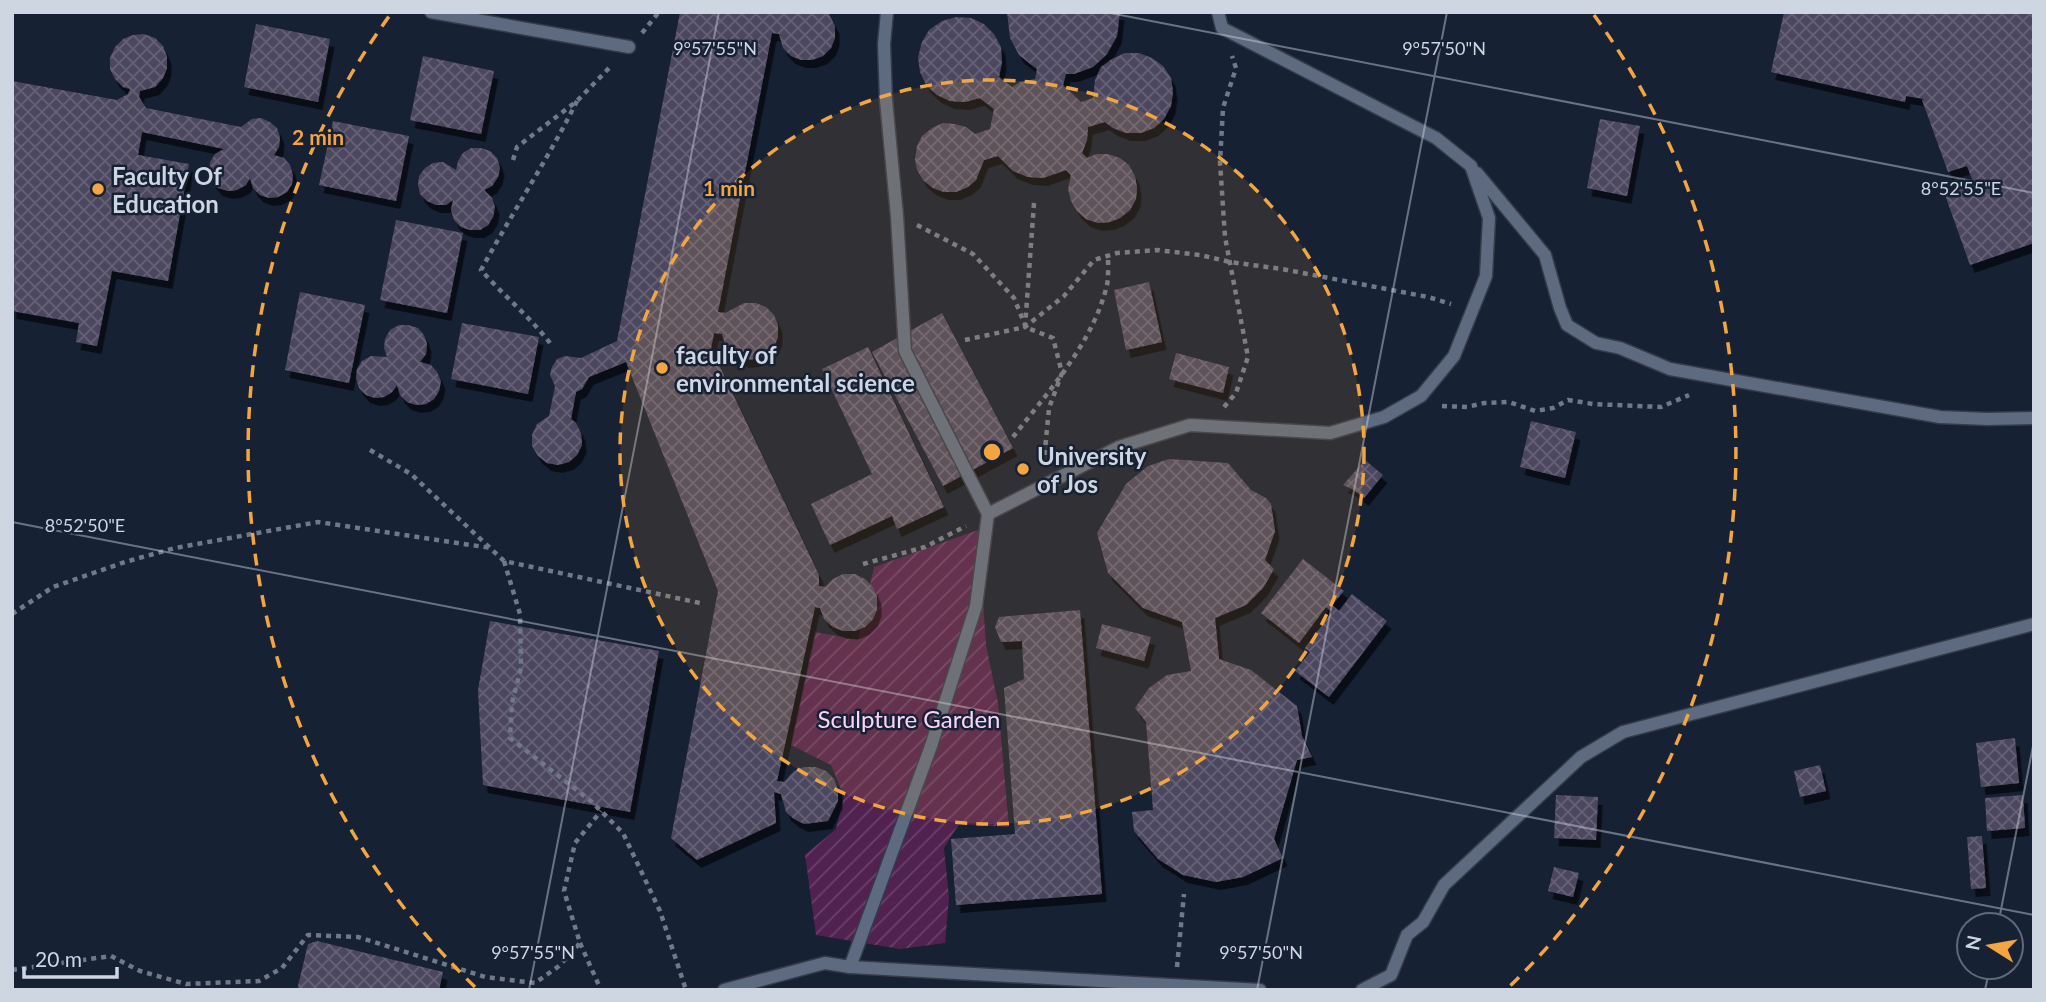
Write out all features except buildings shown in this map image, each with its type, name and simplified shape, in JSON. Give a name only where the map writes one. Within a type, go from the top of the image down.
[{"type":"lane","points":[[431,12],[629,47]]},
{"type":"lane","points":[[850,967],[931,746],[976,607],[988,514],[905,351],[897,216],[886,100],[884,44],[887,12]]},
{"type":"lane","points":[[1218,12],[1222,29],[1436,138],[1471,166],[1545,255],[1567,325],[1596,343],[1620,348],[1670,369],[1940,417],[2034,418]]},
{"type":"lane","points":[[988,514],[1119,447],[1190,425],[1330,433],[1384,418],[1421,396],[1454,356],[1486,276],[1489,218],[1471,166]]},
{"type":"lane","points":[[1362,990],[1391,975],[1407,935],[1423,922],[1444,886],[1581,757],[1623,732],[2034,624]]},
{"type":"lane","points":[[724,990],[825,963],[850,967],[1260,990]]},
{"type":"path","points":[[513,160],[517,147],[578,101],[659,12]]},
{"type":"path","points":[[1190,425],[1219,414],[1236,393],[1248,357],[1225,237],[1220,162],[1223,108],[1236,68],[1222,29]]},
{"type":"path","points":[[550,343],[538,327],[507,299],[481,270],[510,215],[555,147],[578,101]]},
{"type":"path","points":[[1025,327],[1034,203]]},
{"type":"path","points":[[897,216],[973,254],[1014,298],[1025,327],[1052,338],[1062,373],[1049,408],[1041,487]]},
{"type":"path","points":[[965,340],[1025,327],[1064,296],[1094,260],[1117,253],[1157,250],[1282,269],[1428,297],[1472,310]]},
{"type":"path","points":[[1013,437],[1062,373],[1093,326],[1107,286],[1108,256]]},
{"type":"path","points":[[1414,400],[1439,406],[1467,407],[1509,402],[1535,411],[1553,408],[1568,400],[1593,404],[1661,407],[1687,397],[1705,376]]},
{"type":"path","points":[[370,450],[411,474],[504,561],[520,614],[521,668],[512,703],[510,738],[601,811],[623,833],[660,911],[686,990]]},
{"type":"path","points":[[863,564],[925,547],[988,514]]},
{"type":"path","points":[[12,614],[53,587],[125,562],[175,548],[317,522],[491,548]]},
{"type":"path","points":[[504,561],[700,603]]},
{"type":"path","points":[[601,811],[575,843],[564,891],[579,943],[601,990]]},
{"type":"path","points":[[1175,985],[1184,894]]},
{"type":"path","points":[[12,970],[111,956],[140,971],[186,984],[259,981],[282,968],[308,935],[358,937],[485,977],[535,983],[559,965],[579,943]]},
{"type":"green space","name":"Sculpture Garden","points":[[978,530],[986,645],[998,703],[1009,827],[959,824],[944,848],[949,897],[945,943],[900,949],[816,935],[805,855],[836,829],[844,796],[831,765],[791,745],[815,632],[858,640],[874,567]]},
{"type":"place","name":"Faculty Of Education","points":[[98,189]]},
{"type":"place","name":"faculty of environmental science","points":[[662,368]]},
{"type":"place","name":"University of Jos","points":[[1023,469]]}]
